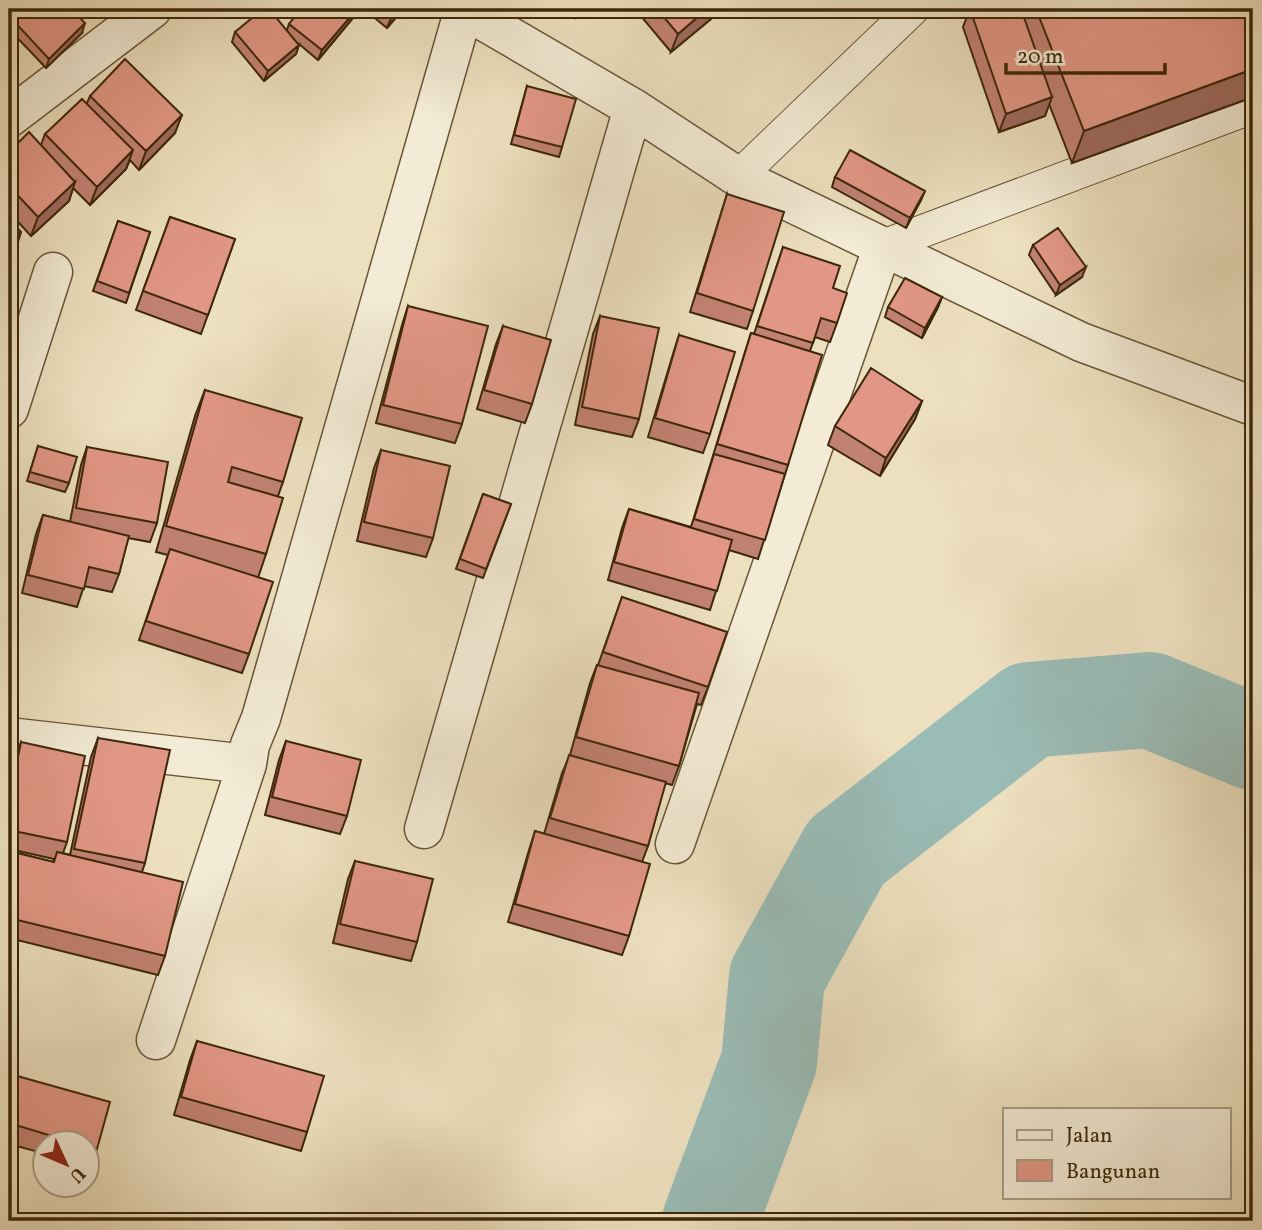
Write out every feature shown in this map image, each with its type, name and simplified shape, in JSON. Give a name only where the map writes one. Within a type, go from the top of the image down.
[{"type":"street","points":[[9,118],[152,9]]},
{"type":"street","points":[[156,1040],[261,718],[464,9],[633,108],[738,177],[1081,342],[1253,406]]},
{"type":"street","points":[[424,829],[633,108]]},
{"type":"street","points":[[675,844],[883,246]]},
{"type":"street","points":[[9,409],[53,272]]},
{"type":"street","points":[[9,737],[247,764]]},
{"type":"lane","points":[[738,177],[913,9]]},
{"type":"lane","points":[[883,246],[1253,107]]},
{"type":"building","points":[[15,9],[71,9],[85,23],[49,59],[9,16]]},
{"type":"building","points":[[263,9],[269,9],[299,45],[268,71],[235,32]]},
{"type":"building","points":[[301,9],[357,9],[322,50],[289,24]]},
{"type":"building","points":[[657,9],[707,9],[678,34]]},
{"type":"building","points":[[970,9],[1021,9],[1052,97],[1006,114]]},
{"type":"building","points":[[1036,9],[1253,9],[1253,69],[1084,131]]},
{"type":"building","points":[[125,59],[182,115],[146,151],[90,96]]},
{"type":"building","points":[[527,86],[576,99],[562,147],[514,135]]},
{"type":"building","points":[[82,99],[133,150],[97,187],[45,134]]},
{"type":"building","points":[[29,132],[75,182],[38,217],[9,186],[9,152]]},
{"type":"building","points":[[850,150],[925,191],[910,218],[835,177]]},
{"type":"building","points":[[727,194],[784,212],[753,311],[697,293]]},
{"type":"building","points":[[170,217],[235,239],[208,315],[143,291]]},
{"type":"building","points":[[9,218],[21,232],[9,244]]},
{"type":"building","points":[[118,221],[150,232],[129,293],[97,281]]},
{"type":"building","points":[[1058,228],[1086,267],[1060,285],[1033,245]]},
{"type":"building","points":[[783,247],[840,266],[833,288],[847,293],[837,323],[821,318],[813,343],[757,326]]},
{"type":"building","points":[[905,278],[942,297],[925,328],[888,307]]},
{"type":"building","points":[[408,306],[488,326],[462,424],[383,405]]},
{"type":"building","points":[[600,316],[659,328],[639,419],[582,407]]},
{"type":"building","points":[[503,326],[551,340],[532,404],[484,390]]},
{"type":"building","points":[[751,333],[822,355],[788,465],[717,444]]},
{"type":"building","points":[[679,335],[735,352],[710,434],[655,418]]},
{"type":"building","points":[[871,368],[922,401],[886,458],[835,426]]},
{"type":"building","points":[[205,390],[302,418],[283,482],[232,467],[228,482],[283,498],[266,554],[166,526]]},
{"type":"building","points":[[38,446],[77,457],[69,483],[30,472]]},
{"type":"building","points":[[87,447],[168,462],[157,523],[76,508]]},
{"type":"building","points":[[381,450],[450,466],[433,538],[364,522]]},
{"type":"building","points":[[714,454],[785,474],[765,540],[694,519]]},
{"type":"building","points":[[483,494],[511,504],[486,569],[460,559]]},
{"type":"building","points":[[629,509],[732,540],[717,591],[614,562]]},
{"type":"building","points":[[43,515],[129,536],[119,574],[89,567],[84,589],[28,575]]},
{"type":"building","points":[[170,549],[273,582],[249,654],[146,621]]},
{"type":"building","points":[[622,597],[727,632],[708,687],[603,652]]},
{"type":"building","points":[[597,665],[699,693],[679,766],[576,737]]},
{"type":"building","points":[[98,738],[170,750],[145,863],[74,849]]},
{"type":"building","points":[[286,741],[361,760],[347,816],[272,797]]},
{"type":"building","points":[[21,742],[85,756],[67,842],[9,830],[15,804],[9,802],[9,766],[16,767]]},
{"type":"building","points":[[569,755],[666,782],[648,846],[550,818]]},
{"type":"building","points":[[535,831],[650,864],[629,936],[515,904]]},
{"type":"building","points":[[9,851],[54,862],[57,852],[183,882],[165,956],[9,918]]},
{"type":"building","points":[[355,861],[433,879],[417,942],[340,924]]},
{"type":"building","points":[[9,1019],[18,1023],[9,1043]]},
{"type":"building","points":[[197,1041],[324,1076],[307,1132],[181,1097]]},
{"type":"building","points":[[10,1074],[110,1102],[102,1131],[102,1128],[32,1130],[9,1123]]},
{"type":"waterway","points":[[710,1221],[769,1062],[777,977],[846,852],[1029,710],[1150,700],[1253,742]]}]
